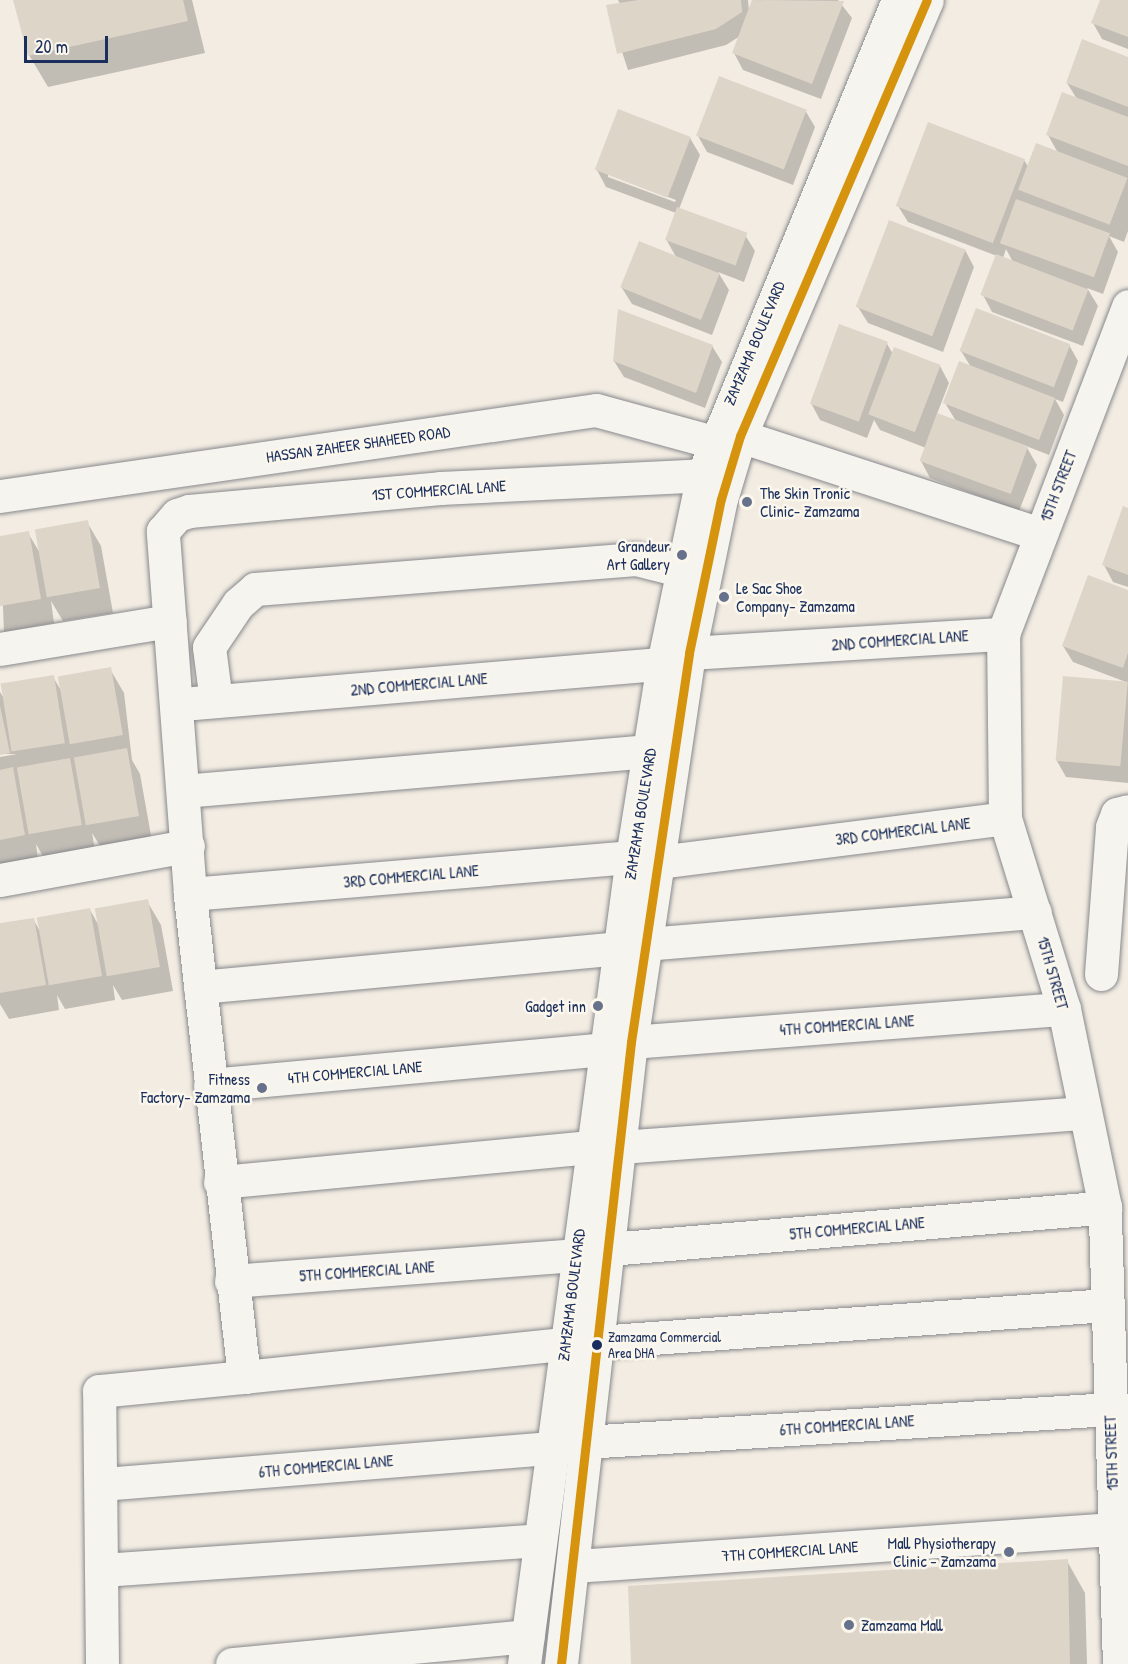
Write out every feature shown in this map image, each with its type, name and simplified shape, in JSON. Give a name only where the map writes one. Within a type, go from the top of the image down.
[{"type":"street","name":"ZAMZAMA BOULEVARD","points":[[645,860],[649,751],[676,658],[727,439],[898,0]]},
{"type":"street","name":"ZAMZAMA BOULEVARD","points":[[526,1650],[575,1255],[606,1147],[645,860],[676,658],[683,571],[703,476],[727,439],[927,0]]},
{"type":"street","name":"15TH STREET","points":[[1119,1664],[1105,1207],[1054,970],[1005,818],[1003,633],[1128,306]]},
{"type":"street","name":"HASSAN ZAHEER SHAHEED ROAD","points":[[0,496],[596,410],[727,439],[1040,534]]},
{"type":"street","name":"1ST COMMERCIAL LANE","points":[[170,621],[164,531],[177,515],[440,488],[703,476]]},
{"type":"street","points":[[216,701],[209,647],[238,604],[255,589],[636,559],[683,571]]},
{"type":"street","points":[[0,649],[170,621],[190,894],[231,1281],[244,1377]]},
{"type":"street","name":"2ND COMMERCIAL LANE","points":[[175,705],[676,658],[1003,633]]},
{"type":"street","points":[[183,790],[649,751]]},
{"type":"street","points":[[1054,970],[1114,975],[1112,827],[1117,814],[1128,811]]},
{"type":"street","name":"3RD COMMERCIAL LANE","points":[[190,894],[645,860],[1005,818]]},
{"type":"street","points":[[0,880],[188,846]]},
{"type":"street","points":[[200,987],[633,946],[1035,912]]},
{"type":"street","name":"4TH COMMERCIAL LANE","points":[[210,1085],[619,1045],[1064,1009]]},
{"type":"street","points":[[220,1182],[606,1147],[1085,1113]]},
{"type":"street","name":"ZAMZAMA BOULEVARD","points":[[561,1664],[574,1566],[584,1442],[609,1249],[606,1147]]},
{"type":"street","name":"5TH COMMERCIAL LANE","points":[[609,1249],[1105,1207]]},
{"type":"street","name":"5TH COMMERCIAL LANE","points":[[231,1281],[575,1255]]},
{"type":"street","points":[[597,1342],[1107,1305]]},
{"type":"street","points":[[102,1664],[102,1484],[99,1391],[564,1344]]},
{"type":"street","name":"6TH COMMERCIAL LANE","points":[[584,1442],[1110,1409]]},
{"type":"street","name":"6TH COMMERCIAL LANE","points":[[102,1484],[551,1448]]},
{"type":"street","name":"7TH COMMERCIAL LANE","points":[[574,1566],[1114,1529]]},
{"type":"street","points":[[102,1570],[540,1540]]},
{"type":"street","points":[[232,1664],[526,1650]]},
{"type":"building","points":[[13,0],[183,0],[188,21],[28,56]]},
{"type":"building","points":[[638,0],[741,0],[742,12],[716,29],[617,54],[606,5]]},
{"type":"building","points":[[752,0],[844,1],[812,84],[732,53]]},
{"type":"building","points":[[1100,0],[1128,0],[1128,37],[1091,23]]},
{"type":"building","points":[[1082,39],[1128,57],[1128,107],[1066,83]]},
{"type":"building","points":[[719,76],[807,110],[784,169],[696,136]]},
{"type":"building","points":[[1062,92],[1128,117],[1128,166],[1046,135]]},
{"type":"building","points":[[618,109],[691,137],[668,198],[595,170]]},
{"type":"building","points":[[928,122],[1025,159],[993,243],[896,206]]},
{"type":"building","points":[[1036,143],[1127,178],[1110,225],[1018,190]]},
{"type":"building","points":[[1016,199],[1110,233],[1094,277],[1000,243]]},
{"type":"building","points":[[677,207],[747,233],[736,266],[665,240]]},
{"type":"building","points":[[889,220],[966,249],[932,336],[856,307]]},
{"type":"building","points":[[639,241],[720,274],[701,320],[620,287]]},
{"type":"building","points":[[996,254],[1088,289],[1073,331],[980,295]]},
{"type":"building","points":[[976,308],[1070,344],[1054,387],[960,351]]},
{"type":"building","points":[[618,309],[713,345],[696,393],[613,361]]},
{"type":"building","points":[[839,324],[888,342],[859,422],[810,404]]},
{"type":"building","points":[[894,347],[941,365],[915,432],[868,414]]},
{"type":"building","points":[[959,361],[1055,398],[1039,440],[943,403]]},
{"type":"building","points":[[937,413],[1028,446],[1011,494],[920,461]]},
{"type":"building","points":[[1123,506],[1128,508],[1128,575],[1102,565]]},
{"type":"building","points":[[88,520],[100,588],[47,597],[35,529]]},
{"type":"building","points":[[29,531],[41,599],[0,606],[0,536]]},
{"type":"building","points":[[1088,575],[1128,590],[1128,653],[1123,668],[1062,646]]},
{"type":"building","points":[[111,667],[123,735],[70,744],[58,676]]},
{"type":"building","points":[[54,675],[65,743],[11,752],[1,683]]},
{"type":"building","points":[[1063,676],[1128,682],[1120,766],[1056,761]]},
{"type":"building","points":[[0,706],[10,753],[0,755]]},
{"type":"building","points":[[127,748],[139,816],[86,825],[74,757]]},
{"type":"building","points":[[70,758],[82,825],[29,834],[17,767]]},
{"type":"building","points":[[13,767],[25,835],[0,840],[0,770]]},
{"type":"building","points":[[148,899],[160,967],[107,976],[95,908]]},
{"type":"building","points":[[90,908],[102,976],[49,985],[37,917]]},
{"type":"building","points":[[34,918],[46,985],[0,993],[0,923]]},
{"type":"building","name":"Zamzama Mall","points":[[1068,1559],[1070,1664],[631,1664],[628,1586]]},
{"type":"transit line","points":[[561,1664],[631,1042],[689,653],[721,499],[740,436],[927,0]]},
{"type":"place","name":"The Skin Tronic Clinic- Zamzama","points":[[747,502]]},
{"type":"place","name":"Grandeur Art Gallery","points":[[682,555]]},
{"type":"place","name":"Le Sac Shoe Company- Zamzama","points":[[724,597]]},
{"type":"place","name":"Gadget inn","points":[[598,1006]]},
{"type":"place","name":"Fitness Factory- Zamzama","points":[[262,1088]]},
{"type":"place","name":"Zamzama Commercial Area DHA","points":[[597,1345]]},
{"type":"place","name":"Mall Physiotherapy Clinic - Zamzama","points":[[1009,1552]]},
{"type":"place","name":"Zamzama Mall","points":[[849,1625]]}]
